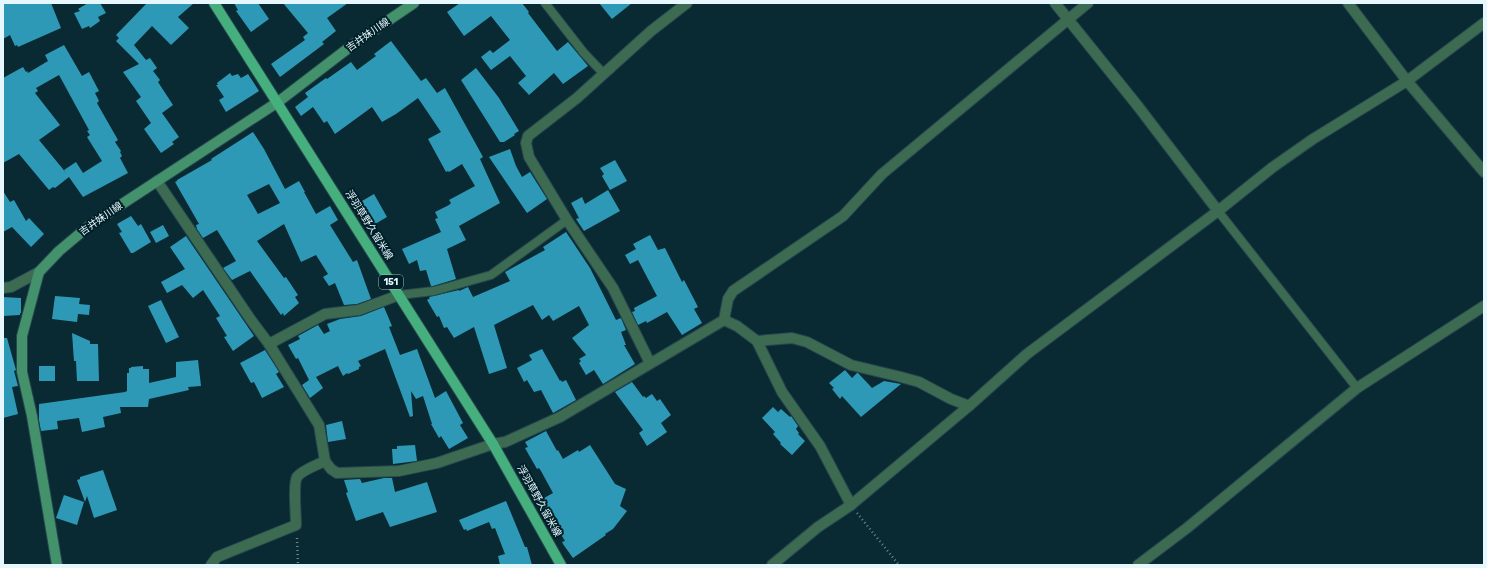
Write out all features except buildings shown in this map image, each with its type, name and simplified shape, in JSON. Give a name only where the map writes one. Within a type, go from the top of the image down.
[{"type":"main road","name":"浮羽草野久留米線","points":[[214,3],[493,444],[558,563]]},
{"type":"main road","name":"吉井妹川線","points":[[58,565],[22,372],[22,336],[39,272],[59,251],[90,225],[278,102],[355,43],[414,3]]},
{"type":"street","points":[[650,363],[613,288],[567,220],[529,157],[526,143],[528,136],[577,98],[651,31],[687,3]]},
{"type":"street","points":[[1055,3],[1137,105],[1218,211]]},
{"type":"street","points":[[157,181],[250,320],[269,344],[319,425],[325,461],[331,469],[337,473],[399,471],[437,463],[493,444],[504,442],[560,417],[724,320],[728,299],[733,291],[843,216],[882,174],[1088,3]]},
{"type":"street","points":[[1348,3],[1407,81],[1484,172]]},
{"type":"street","points":[[772,565],[818,527],[851,505],[969,406],[1027,354],[1218,211],[1273,167],[1308,143],[1407,81],[1484,23]]},
{"type":"street","points":[[3,288],[11,287],[39,272]]},
{"type":"street","points":[[269,344],[325,314],[358,310],[399,295]]},
{"type":"street","points":[[1138,565],[1187,528],[1357,388],[1484,306]]},
{"type":"street","points":[[724,320],[737,326],[758,341],[782,392],[820,446],[851,505]]},
{"type":"street","points":[[758,341],[792,338],[807,342],[851,365],[919,382],[951,399],[969,406]]},
{"type":"street","points":[[211,565],[217,557],[296,525],[295,485],[298,477],[304,472],[325,461]]},
{"type":"lane","points":[[545,3],[584,53],[604,74]]},
{"type":"lane","points":[[1218,211],[1357,388]]},
{"type":"lane","points":[[399,295],[434,291],[491,275],[567,220]]},
{"type":"path","points":[[851,505],[900,565]]},
{"type":"path","points":[[296,525],[298,565]]}]
